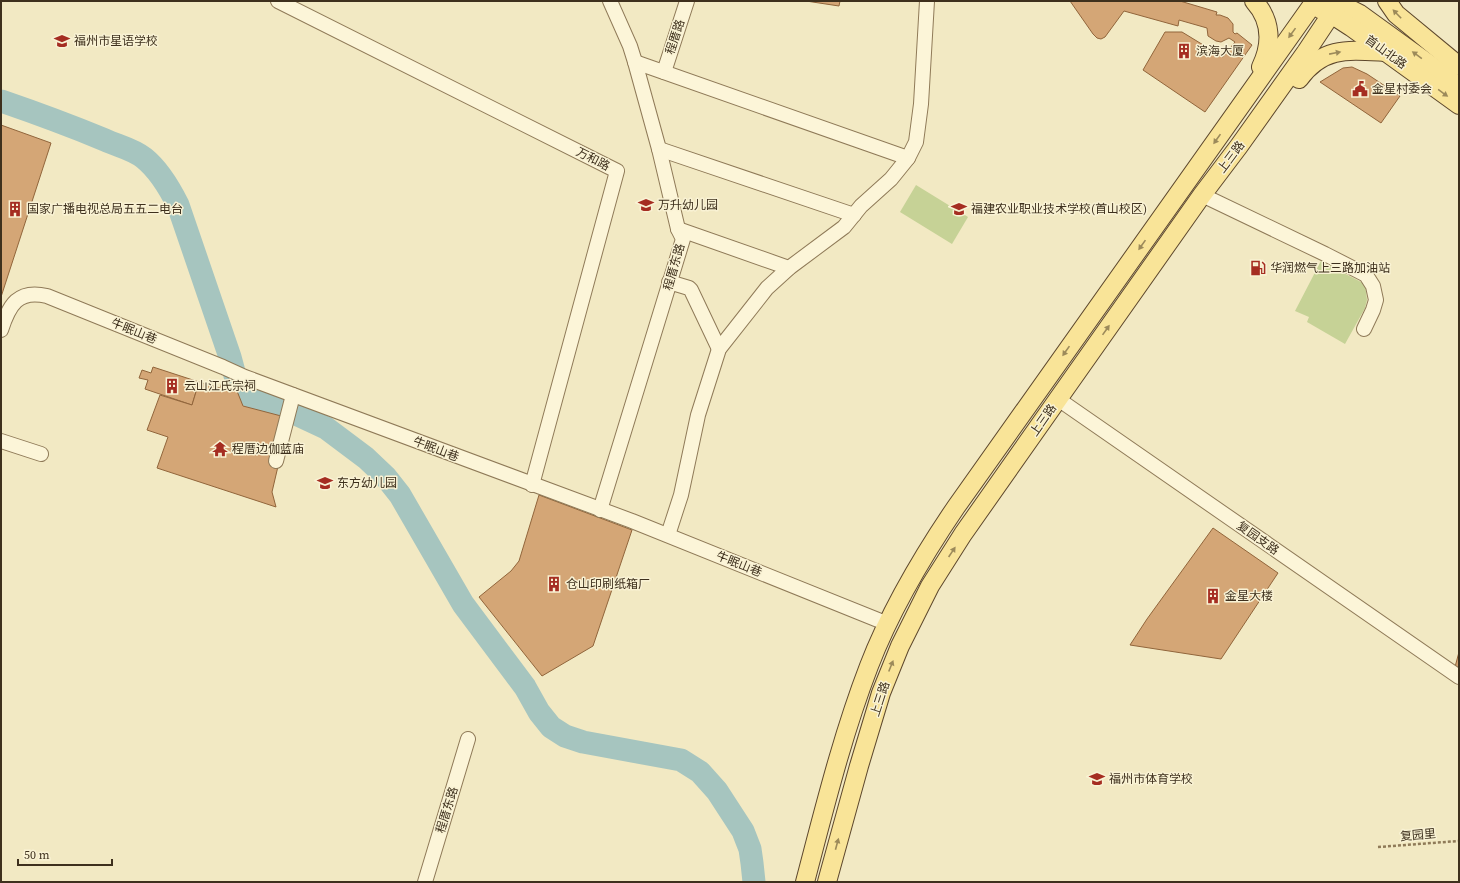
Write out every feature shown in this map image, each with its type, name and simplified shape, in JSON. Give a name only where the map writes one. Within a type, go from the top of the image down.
[{"type":"main road","points":[[1246,98],[1264,60],[1269,41],[1267,22],[1261,10],[1254,1]]},
{"type":"main road","points":[[1387,1],[1396,14],[1459,66]]},
{"type":"main road","points":[[1309,3],[1336,5]]},
{"type":"main road","name":"上三路","points":[[805,882],[847,730],[869,666],[913,574],[956,507],[1246,98],[1309,3]]},
{"type":"main road","name":"上三路","points":[[827,882],[859,766],[881,694],[900,646],[922,602],[948,557],[1202,195],[1306,52],[1336,5]]},
{"type":"main road","name":"首山北路","points":[[1336,5],[1386,52],[1459,105]]},
{"type":"main road","name":"首山北路","points":[[1336,5],[1360,14],[1436,69],[1459,88]]},
{"type":"main road","points":[[1239,146],[1258,132],[1306,68],[1323,56],[1349,51],[1386,52]]},
{"type":"street","name":"万和路","points":[[278,1],[617,171],[532,485]]},
{"type":"street","name":"程厝东路","points":[[600,510],[683,239],[678,229],[659,149],[635,62],[630,46],[610,1]]},
{"type":"street","name":"程厝路","points":[[664,72],[687,1]]},
{"type":"street","points":[[668,535],[681,495],[698,415],[719,349],[762,293],[789,268],[841,229],[861,206],[891,179],[908,158],[916,142],[921,104],[928,1]]},
{"type":"street","points":[[635,62],[908,158]]},
{"type":"street","points":[[659,149],[854,215]]},
{"type":"street","points":[[1202,195],[1325,254],[1366,276],[1373,286],[1376,300],[1364,330]]},
{"type":"street","points":[[678,229],[789,268]]},
{"type":"street","points":[[669,282],[691,290],[719,349]]},
{"type":"street","name":"牛眠山巷","points":[[1,330],[10,307],[17,300],[26,294],[36,293],[47,296],[224,367],[292,398],[668,535],[888,624]]},
{"type":"street","points":[[276,461],[292,398]]},
{"type":"street","name":"复园支路","points":[[1058,399],[1459,677]]},
{"type":"street","points":[[1,442],[41,454]]},
{"type":"street","name":"程厝东路","points":[[425,882],[468,739]]},
{"type":"path","name":"复园里","points":[[1378,848],[1459,841]]},
{"type":"green space","points":[[916,185],[968,217],[952,244],[900,212]]},
{"type":"green space","points":[[1323,257],[1324,263],[1365,284],[1367,300],[1365,308],[1345,344],[1307,322],[1309,317],[1295,311]]},
{"type":"building","points":[[806,1],[840,1],[839,6]]},
{"type":"building","name":"滨海大厦","points":[[1070,1],[1180,1],[1217,12],[1216,15],[1228,18],[1233,24],[1233,32],[1235,34],[1237,33],[1252,45],[1205,112],[1143,70],[1165,32],[1182,32],[1223,57],[1235,42],[1229,38],[1221,42],[1216,41],[1208,36],[1207,28],[1179,20],[1178,26],[1124,11],[1105,37],[1101,39],[1097,38],[1093,34]]},
{"type":"building","name":"金星村委会","points":[[1352,67],[1367,74],[1400,96],[1381,123],[1320,82],[1343,68]]},
{"type":"building","name":"国家广播电视总局五五二电台","points":[[1,125],[51,143],[1,297]]},
{"type":"building","name":"云山江氏宗祠","points":[[153,367],[199,382],[192,405],[145,389],[148,380],[139,378],[142,370],[151,373]]},
{"type":"building","name":"程厝边伽蓝庙","points":[[199,382],[220,388],[222,382],[235,386],[243,406],[285,417],[279,462],[272,492],[276,507],[157,468],[168,437],[147,430],[160,395],[192,405]]},
{"type":"building","name":"仓山印刷纸箱厂","points":[[539,495],[632,530],[593,646],[542,676],[479,597],[511,571],[519,561]]},
{"type":"building","name":"金星大楼","points":[[1213,528],[1278,573],[1221,659],[1130,645],[1147,619]]},
{"type":"building","points":[[1459,652],[1459,669],[1455,667]]},
{"type":"waterway","points":[[1,101],[130,150],[140,155],[155,168],[164,180],[178,205],[230,357],[237,383],[242,391],[250,396],[296,414],[326,428],[366,458],[385,476],[400,495],[463,604],[525,687],[539,712],[551,727],[565,736],[583,742],[681,760],[700,772],[717,791],[743,831],[750,849],[754,882]]},
{"type":"place","name":"福州市星语学校","points":[[62,41]]},
{"type":"place","name":"滨海大厦","points":[[1184,51]]},
{"type":"place","name":"金星村委会","points":[[1360,89]]},
{"type":"place","name":"万升幼儿园","points":[[646,205]]},
{"type":"place","name":"国家广播电视总局五五二电台","points":[[15,209]]},
{"type":"place","name":"福建农业职业技术学校(首山校区)","points":[[959,209]]},
{"type":"place","name":"华润燃气上三路加油站","points":[[1258,268]]},
{"type":"place","name":"云山江氏宗祠","points":[[172,386]]},
{"type":"place","name":"程厝边伽蓝庙","points":[[220,449]]},
{"type":"place","name":"东方幼儿园","points":[[325,483]]},
{"type":"place","name":"仓山印刷纸箱厂","points":[[554,584]]},
{"type":"place","name":"金星大楼","points":[[1213,596]]},
{"type":"place","name":"福州市体育学校","points":[[1097,779]]}]
